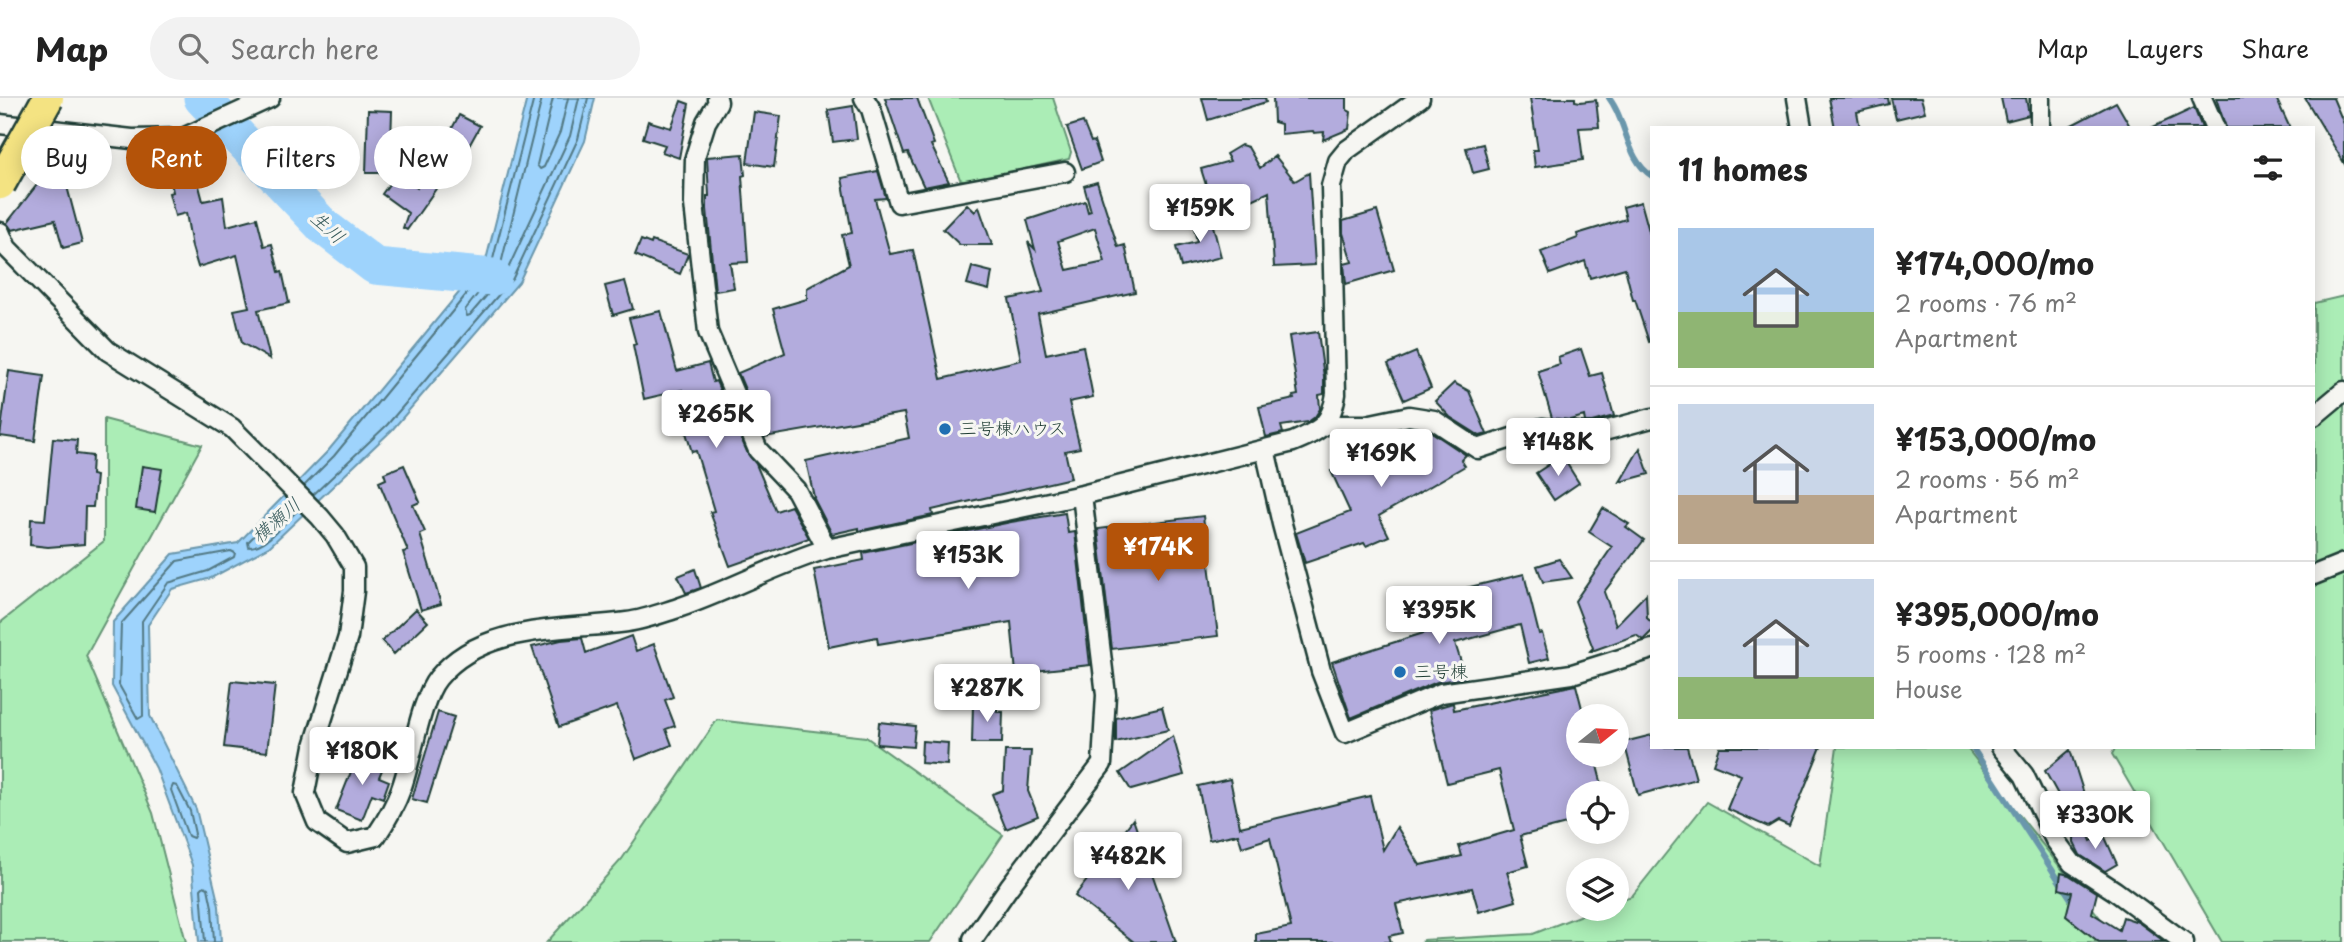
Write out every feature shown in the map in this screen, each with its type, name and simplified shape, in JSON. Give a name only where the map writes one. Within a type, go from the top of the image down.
[{"type":"highway","points":[[0,184],[48,98]]},
{"type":"street","points":[[717,98],[718,102],[706,122],[695,157],[694,204],[708,332],[758,450],[796,491],[827,549]]},
{"type":"street","points":[[864,98],[871,109],[899,203],[1065,172]]},
{"type":"street","points":[[1325,425],[1334,410],[1336,394],[1331,186],[1338,161],[1357,141],[1420,98]]},
{"type":"street","points":[[1797,98],[1802,126]]},
{"type":"street","points":[[2039,126],[2040,98]]},
{"type":"street","points":[[2202,98],[2214,126]]},
{"type":"street","points":[[0,124],[132,139],[183,138],[239,113],[260,100]]},
{"type":"street","points":[[0,232],[7,248],[108,351],[232,428],[320,517],[335,535],[354,567],[348,637],[314,746],[305,793],[317,822],[347,843],[376,836],[401,789],[428,697],[437,680],[453,663],[475,648],[546,628],[629,622],[679,608],[794,559],[827,549],[1082,495],[1293,442],[1325,425],[1366,425],[1409,416],[1422,418],[1434,420],[1478,449],[1542,428],[1593,434],[1650,419]]},
{"type":"street","points":[[2315,415],[2344,391]]},
{"type":"street","points":[[1265,449],[1321,671],[1345,733],[1441,694],[1572,674],[1650,650]]},
{"type":"street","points":[[973,939],[1102,764],[1106,695],[1082,495]]},
{"type":"street","points":[[2315,575],[2344,563]]},
{"type":"street","points":[[2003,749],[2024,775],[2055,840],[2071,863],[2115,891],[2184,942]]},
{"type":"green space","points":[[928,98],[1053,98],[1071,152],[1069,159],[967,182],[960,179]]},
{"type":"green space","points":[[2344,296],[2344,942],[2222,942],[2112,754],[2115,749],[2315,749],[2315,303]]},
{"type":"green space","points":[[104,419],[202,445],[86,656],[153,813],[186,942],[0,942],[0,623],[104,541]]},
{"type":"green space","points":[[717,720],[866,737],[1003,835],[930,942],[547,942],[622,859]]},
{"type":"green space","points":[[1837,749],[1968,749],[2119,942],[1422,942],[1533,934],[1566,921],[1629,921],[1629,897],[1707,802],[1820,866]]},
{"type":"water","name":"横瀬川","points":[[527,98],[595,98],[585,141],[519,282],[392,430],[269,547],[211,578],[172,589],[148,625],[150,716],[196,809],[219,906],[221,942],[199,942],[192,865],[156,768],[112,686],[113,622],[173,554],[238,543],[328,451],[486,260]]},
{"type":"building","points":[[885,98],[917,98],[934,144],[931,145],[949,182],[924,187],[908,153],[904,154]]},
{"type":"building","points":[[1202,98],[1265,98],[1266,102],[1208,120]]},
{"type":"building","points":[[1273,98],[1347,98],[1347,110],[1351,112],[1349,129],[1323,140],[1324,132],[1281,134],[1281,124],[1274,122]]},
{"type":"building","points":[[1530,98],[1575,98],[1575,101],[1580,102],[1596,100],[1599,127],[1579,128],[1583,160],[1535,167],[1533,150],[1538,150]]},
{"type":"building","points":[[1829,98],[1888,98],[1889,104],[1857,112],[1860,126],[1835,126]]},
{"type":"building","points":[[1891,98],[1921,98],[1925,112],[1896,119]]},
{"type":"building","points":[[2001,98],[2026,98],[2029,115],[2006,121]]},
{"type":"building","points":[[2216,98],[2276,98],[2289,126],[2225,126]]},
{"type":"building","points":[[2305,98],[2333,98],[2344,124],[2344,163]]},
{"type":"building","points":[[681,101],[689,104],[679,158],[662,152],[665,145],[643,138],[648,121],[671,128]]},
{"type":"building","points":[[2116,102],[2130,126],[2070,126]]},
{"type":"building","points":[[853,106],[857,139],[833,142],[828,110]]},
{"type":"building","points":[[2194,108],[2201,126],[2155,126]]},
{"type":"building","points":[[368,110],[392,111],[392,126],[374,126],[374,173],[366,173]]},
{"type":"building","points":[[754,112],[781,116],[774,167],[747,163]]},
{"type":"building","points":[[459,115],[480,126],[472,140],[472,126],[453,126]]},
{"type":"building","points":[[1083,122],[1091,142],[1094,141],[1101,162],[1082,169],[1067,127]]},
{"type":"building","points":[[1483,144],[1489,169],[1473,173],[1466,148]]},
{"type":"building","points":[[1241,145],[1248,147],[1260,168],[1275,156],[1295,181],[1309,173],[1315,265],[1274,267],[1269,192],[1222,214],[1215,214],[1201,169],[1230,161],[1226,154]]},
{"type":"building","points":[[743,154],[748,262],[730,263],[734,288],[715,291],[707,209],[707,157]]},
{"type":"building","points":[[878,171],[886,198],[875,199],[890,254],[913,250],[941,379],[1021,360],[1009,299],[1043,292],[1028,242],[1035,249],[1027,220],[1085,201],[1088,212],[1091,211],[1084,186],[1097,182],[1118,247],[1125,245],[1135,292],[1038,314],[1046,354],[1083,346],[1093,397],[1069,402],[1080,448],[1065,451],[1071,478],[932,510],[933,515],[832,534],[813,497],[806,461],[909,438],[904,413],[765,437],[738,373],[785,353],[773,309],[807,299],[807,288],[849,265],[842,235],[852,233],[842,178]],"holes":[[[1095,228],[1105,262],[1067,270],[1058,241]]]},
{"type":"building","points":[[34,189],[68,189],[82,243],[63,248],[55,220],[12,230],[7,223]]},
{"type":"building","points":[[172,189],[200,189],[203,201],[223,197],[227,226],[257,218],[264,246],[272,244],[279,272],[282,271],[289,303],[258,310],[270,359],[242,343],[234,310],[249,307],[237,255],[198,267],[186,213],[175,216],[169,193],[173,192]]},
{"type":"building","points":[[386,189],[436,189],[407,230],[403,228],[408,213],[382,194]]},
{"type":"building","points":[[1641,202],[1650,235],[1649,342],[1633,300],[1625,268],[1590,278],[1585,261],[1550,274],[1541,252],[1578,238],[1577,234],[1626,219],[1623,207]]},
{"type":"building","points":[[967,204],[975,212],[979,207],[992,245],[960,245],[943,229]]},
{"type":"building","points":[[1377,211],[1394,270],[1346,284],[1344,264],[1352,262],[1343,233],[1343,221]]},
{"type":"building","points":[[1210,214],[1221,257],[1181,267],[1176,247],[1197,242],[1192,219]]},
{"type":"building","points":[[641,240],[651,244],[652,241],[688,254],[680,274],[635,255]]},
{"type":"building","points":[[972,267],[992,272],[989,290],[967,284]]},
{"type":"building","points":[[625,281],[633,309],[613,315],[605,286]]},
{"type":"building","points":[[661,311],[677,371],[708,363],[713,382],[716,381],[776,511],[791,506],[809,538],[730,566],[710,512],[714,511],[696,451],[692,452],[683,423],[691,421],[682,390],[644,399],[633,345],[636,344],[629,318]]},
{"type":"building","points":[[1318,332],[1324,377],[1324,394],[1319,395],[1320,409],[1308,422],[1281,426],[1283,433],[1266,437],[1259,407],[1294,399],[1293,396],[1298,395],[1289,336]]},
{"type":"building","points":[[1581,349],[1590,376],[1602,373],[1614,416],[1592,422],[1585,422],[1584,416],[1570,420],[1552,418],[1538,371],[1560,364],[1558,357]]},
{"type":"building","points":[[1416,352],[1431,388],[1404,400],[1388,364]]},
{"type":"building","points":[[9,371],[44,376],[35,441],[0,436]]},
{"type":"building","points":[[1454,383],[1469,391],[1487,434],[1480,436],[1450,417],[1435,401]]},
{"type":"building","points":[[1417,429],[1430,431],[1466,455],[1461,460],[1465,466],[1379,516],[1389,536],[1366,546],[1364,543],[1305,563],[1296,533],[1350,512],[1331,471],[1386,446],[1381,433],[1398,430],[1400,435]]},
{"type":"building","points":[[53,438],[77,440],[76,454],[92,456],[91,475],[96,476],[93,507],[85,507],[84,544],[48,547],[30,545],[31,519],[45,520]]},
{"type":"building","points":[[1640,448],[1649,474],[1620,482]]},
{"type":"building","points":[[1562,456],[1579,483],[1554,500],[1536,473]]},
{"type":"building","points":[[404,465],[420,502],[413,505],[425,532],[420,534],[441,604],[421,610],[403,552],[408,551],[379,482],[386,479],[384,473]]},
{"type":"building","points":[[142,466],[162,469],[155,512],[136,509]]},
{"type":"building","points":[[1603,508],[1629,524],[1626,527],[1644,540],[1604,592],[1616,625],[1646,594],[1650,633],[1643,640],[1636,635],[1589,652],[1593,648],[1575,601],[1612,547],[1589,532]]},
{"type":"building","points":[[1065,513],[1068,533],[1075,532],[1090,665],[1016,673],[1011,622],[878,644],[877,637],[829,647],[814,570],[864,560],[863,553]]},
{"type":"building","points":[[1203,516],[1218,636],[1112,649],[1098,529]]},
{"type":"building","points":[[1559,559],[1572,578],[1543,582],[1537,566]]},
{"type":"building","points":[[695,569],[701,588],[686,593],[678,576]]},
{"type":"building","points":[[1524,574],[1539,634],[1542,633],[1549,658],[1529,663],[1520,625],[1455,643],[1466,678],[1437,682],[1351,718],[1332,662],[1452,624],[1445,593]]},
{"type":"building","points":[[416,609],[428,622],[394,654],[382,641]]},
{"type":"building","points":[[631,636],[636,651],[654,644],[673,697],[665,700],[675,726],[666,729],[672,745],[636,759],[617,706],[559,727],[532,647],[582,638],[586,653]]},
{"type":"building","points":[[232,681],[275,685],[267,752],[224,747]]},
{"type":"building","points":[[1576,685],[1581,704],[1566,704],[1566,767],[1597,767],[1601,781],[1566,781],[1566,824],[1520,836],[1528,866],[1507,872],[1516,901],[1479,912],[1472,888],[1396,904],[1403,933],[1389,936],[1391,942],[1256,942],[1256,934],[1291,927],[1270,838],[1242,847],[1238,834],[1209,840],[1198,786],[1230,779],[1240,827],[1370,796],[1383,850],[1397,827],[1420,865],[1462,856],[1459,846],[1514,830],[1499,770],[1447,783],[1429,710],[1453,703],[1454,710]]},
{"type":"building","points":[[973,704],[997,705],[997,712],[1003,712],[1002,743],[972,743]]},
{"type":"building","points":[[1162,707],[1168,730],[1116,742],[1116,718]]},
{"type":"building","points":[[438,712],[454,717],[427,803],[412,799]]},
{"type":"building","points":[[879,722],[915,726],[913,747],[877,744]]},
{"type":"building","points":[[1173,736],[1184,775],[1131,790],[1120,773]]},
{"type":"building","points":[[1650,736],[1650,749],[1688,749],[1696,779],[1638,795],[1629,761],[1629,741]]},
{"type":"building","points":[[922,741],[948,743],[947,765],[921,763]]},
{"type":"building","points":[[1718,749],[1820,749],[1789,826],[1778,821],[1768,827],[1727,809],[1741,775],[1713,764]]},
{"type":"building","points":[[2070,750],[2085,797],[2066,809],[2045,771]]},
{"type":"building","points":[[1005,751],[1031,751],[1028,791],[1038,816],[1006,829],[992,794],[1003,790]]},
{"type":"building","points":[[358,754],[384,765],[379,777],[389,781],[383,798],[372,794],[362,820],[336,810]]},
{"type":"building","points":[[1133,819],[1176,942],[1134,942],[1075,896]]},
{"type":"building","points":[[2087,831],[2091,841],[2104,835],[2117,864],[2105,871],[2080,855],[2074,837]]},
{"type":"building","points":[[2061,873],[2069,875],[2097,893],[2092,913],[2119,930],[2123,917],[2138,922],[2165,942],[2099,942],[2066,916],[2072,892],[2059,889]]},
{"type":"waterway","name":"生川","points":[[202,98],[324,227],[375,266],[493,277]]},
{"type":"waterway","points":[[1609,98],[1637,160],[1650,174]]},
{"type":"waterway","points":[[1973,749],[2075,905]]},
{"type":"place","name":"三号棟ハウス","points":[[945,429]]},
{"type":"place","name":"三号棟","points":[[1400,672]]}]
